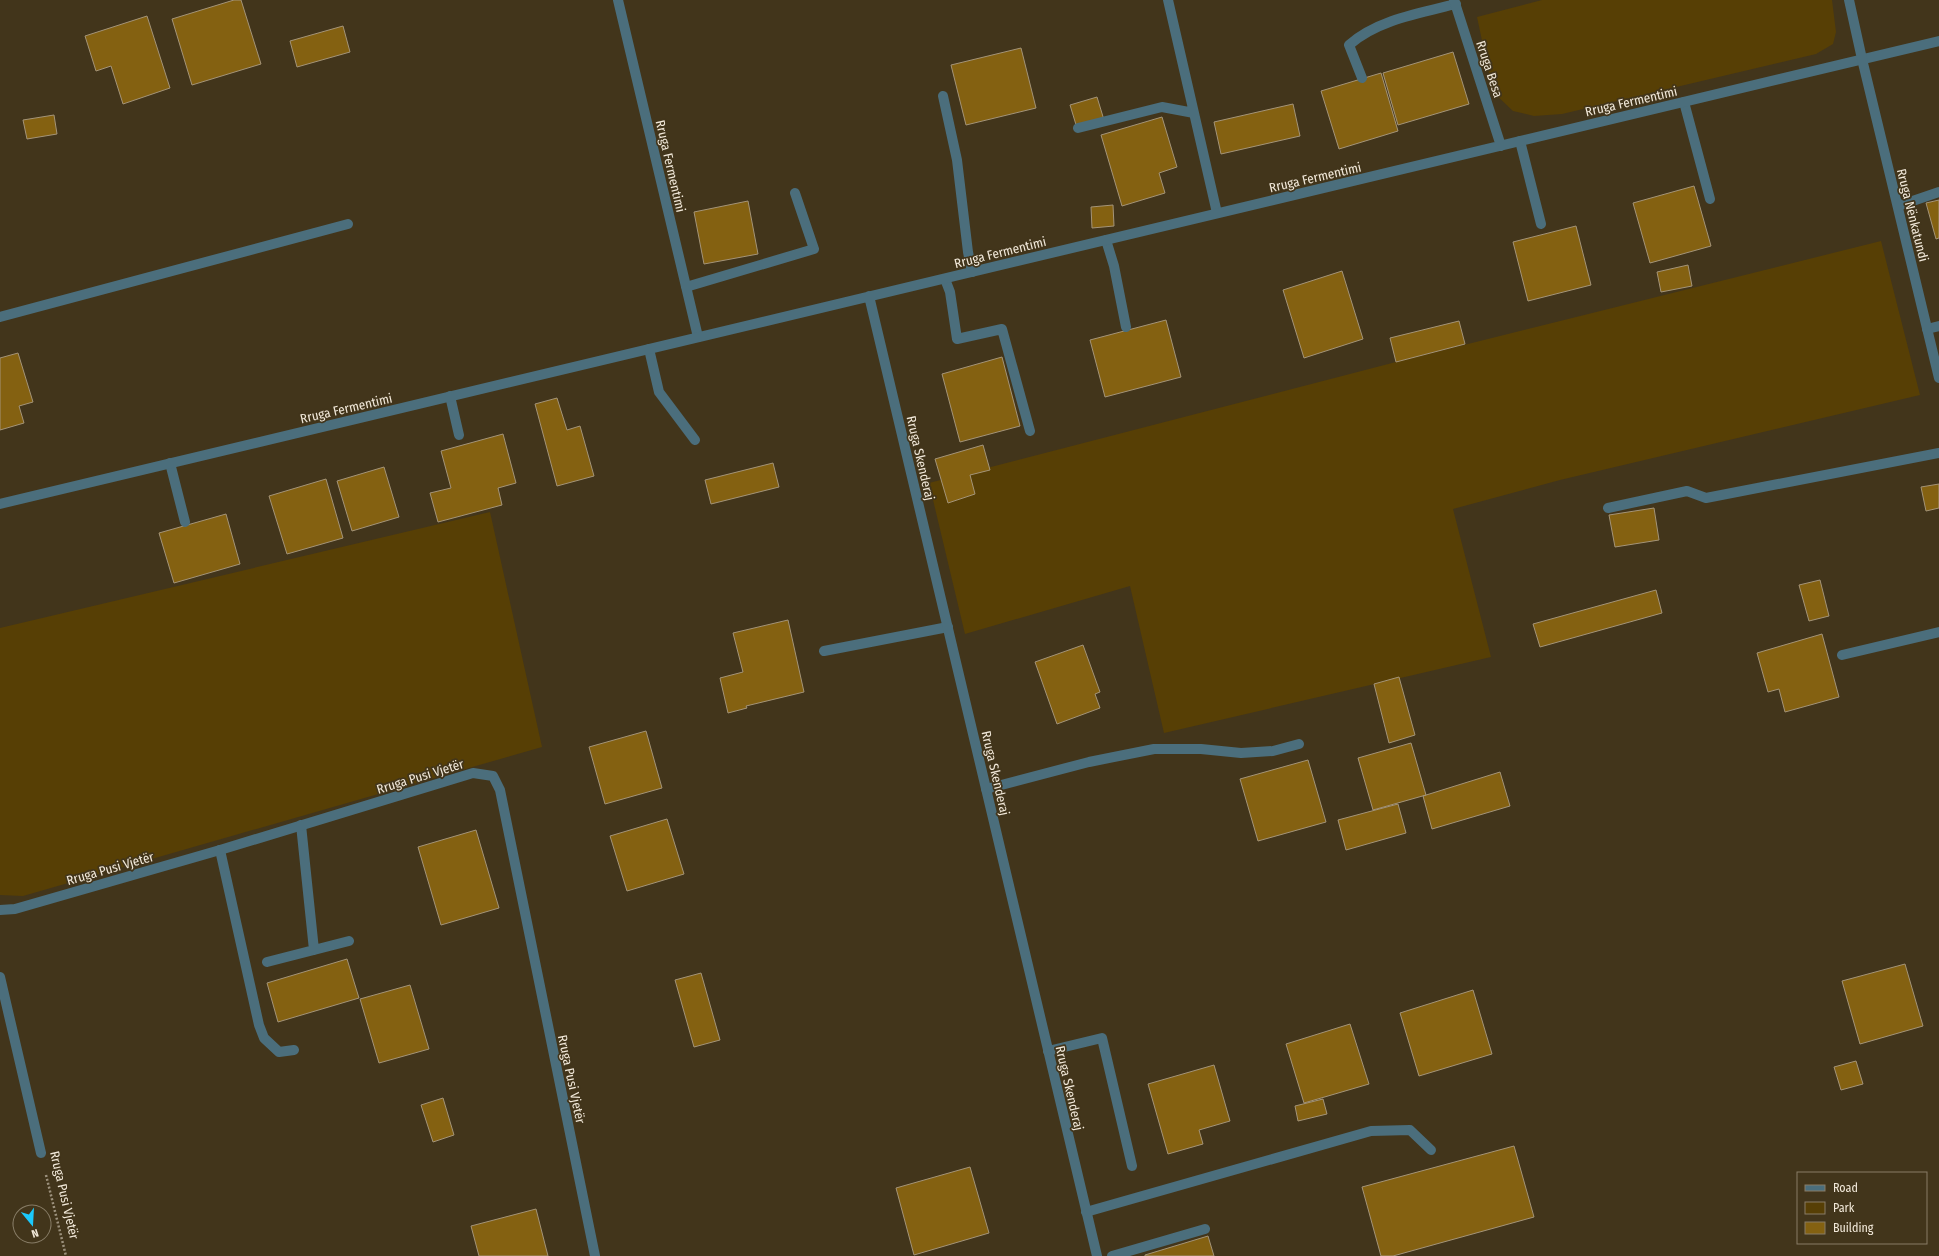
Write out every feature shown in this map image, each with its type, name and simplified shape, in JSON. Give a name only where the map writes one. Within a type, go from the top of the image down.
[{"type":"street","name":"Rruga Fermentimi","points":[[618,0],[698,337]]},
{"type":"street","points":[[1168,0],[1218,213]]},
{"type":"street","name":"Rruga Nënkatundi","points":[[1849,0],[1862,60],[1939,378]]},
{"type":"street","points":[[1362,78],[1349,45],[1361,34],[1402,18],[1455,2]]},
{"type":"street","name":"Rruga Besa","points":[[1455,2],[1501,146]]},
{"type":"street","name":"Rruga Fermentimi","points":[[0,504],[1939,41]]},
{"type":"street","points":[[943,96],[957,160],[968,252],[972,272]]},
{"type":"street","points":[[1684,102],[1710,199]]},
{"type":"street","points":[[1078,128],[1162,107],[1194,114]]},
{"type":"street","points":[[1520,141],[1542,224]]},
{"type":"street","points":[[1898,206],[1939,192]]},
{"type":"street","points":[[686,287],[814,249],[794,193]]},
{"type":"street","points":[[0,317],[348,224]]},
{"type":"street","points":[[1106,240],[1114,266],[1126,327]]},
{"type":"street","points":[[945,278],[950,292],[957,339],[1002,329],[1030,431]]},
{"type":"street","name":"Rruga Skenderaj","points":[[869,296],[1097,1256]]},
{"type":"street","points":[[1927,329],[1939,326]]},
{"type":"street","points":[[649,349],[659,392],[695,440]]},
{"type":"street","points":[[450,396],[459,435]]},
{"type":"street","points":[[1608,508],[1687,491],[1706,498],[1939,453]]},
{"type":"street","points":[[170,463],[185,522]]},
{"type":"street","points":[[824,651],[948,628]]},
{"type":"street","points":[[1842,654],[1939,632]]},
{"type":"street","points":[[986,789],[1089,762],[1154,749],[1201,749],[1241,753],[1273,751],[1299,744]]},
{"type":"street","name":"Rruga Pusi Vjetër","points":[[0,910],[15,910],[220,850],[473,773],[493,776],[500,790],[595,1256]]},
{"type":"street","points":[[301,825],[314,950]]},
{"type":"street","points":[[220,850],[259,1025],[264,1038],[279,1052],[294,1050]]},
{"type":"street","points":[[267,962],[349,941]]},
{"type":"street","name":"Rruga Pusi Vjetër","points":[[0,977],[41,1153]]},
{"type":"street","points":[[1048,1051],[1102,1038],[1132,1166]]},
{"type":"street","points":[[1086,1212],[1371,1131],[1410,1130],[1431,1150]]},
{"type":"street","points":[[1112,1256],[1128,1254],[1206,1229]]},
{"type":"path","name":"Rruga Pusi Vjetër","points":[[41,1153],[66,1256]]},
{"type":"green space","points":[[1542,0],[1832,0],[1836,32],[1833,44],[1816,54],[1562,114],[1534,116],[1513,111],[1493,92],[1477,17]]},
{"type":"green space","points":[[1881,241],[1920,395],[1560,480],[1453,509],[1491,657],[1164,733],[1130,586],[965,634],[929,483],[1396,362]]},
{"type":"green space","points":[[490,512],[542,747],[23,896],[0,895],[0,628]]},
{"type":"building","points":[[234,0],[241,0],[261,64],[192,85],[172,19]]},
{"type":"building","points":[[147,16],[170,88],[123,104],[111,66],[96,71],[85,36]]},
{"type":"building","points":[[343,26],[350,52],[297,67],[290,41]]},
{"type":"building","points":[[1021,48],[1036,108],[966,125],[951,65]]},
{"type":"building","points":[[1453,52],[1469,104],[1398,125],[1383,73]]},
{"type":"building","points":[[1381,73],[1398,131],[1339,149],[1321,91]]},
{"type":"building","points":[[1097,97],[1104,120],[1077,128],[1070,105]]},
{"type":"building","points":[[1293,104],[1300,136],[1221,154],[1214,122]]},
{"type":"building","points":[[54,115],[57,134],[27,139],[23,120]]},
{"type":"building","points":[[1162,117],[1177,167],[1159,173],[1165,193],[1122,206],[1101,135]]},
{"type":"building","points":[[1694,186],[1711,246],[1650,263],[1633,203]]},
{"type":"building","points":[[1939,200],[1939,238],[1936,239],[1926,203]]},
{"type":"building","points":[[748,201],[758,254],[704,264],[694,212]]},
{"type":"building","points":[[1113,205],[1114,226],[1092,228],[1091,207]]},
{"type":"building","points":[[1576,226],[1591,285],[1528,301],[1513,242]]},
{"type":"building","points":[[1688,265],[1692,286],[1661,292],[1657,272]]},
{"type":"building","points":[[1342,271],[1363,339],[1304,358],[1283,290]]},
{"type":"building","points":[[1166,320],[1181,377],[1105,397],[1090,340]]},
{"type":"building","points":[[1459,321],[1465,344],[1396,362],[1390,338]]},
{"type":"building","points":[[18,353],[33,402],[19,406],[24,423],[0,430],[0,358]]},
{"type":"building","points":[[1002,357],[1020,426],[960,442],[942,374]]},
{"type":"building","points":[[557,398],[567,430],[580,426],[594,476],[557,486],[535,404]]},
{"type":"building","points":[[503,434],[516,483],[498,488],[502,505],[438,522],[430,493],[451,488],[441,451]]},
{"type":"building","points":[[983,445],[990,470],[970,475],[975,494],[948,503],[935,459]]},
{"type":"building","points":[[773,463],[779,487],[711,504],[705,480]]},
{"type":"building","points":[[384,467],[399,517],[352,531],[337,481]]},
{"type":"building","points":[[326,479],[343,538],[287,554],[269,496]]},
{"type":"building","points":[[1939,484],[1939,508],[1926,511],[1921,487]]},
{"type":"building","points":[[1654,508],[1659,540],[1615,547],[1609,515]]},
{"type":"building","points":[[226,514],[240,564],[174,583],[159,533]]},
{"type":"building","points":[[1820,580],[1829,616],[1809,621],[1799,585]]},
{"type":"building","points":[[1656,590],[1662,613],[1540,647],[1533,624]]},
{"type":"building","points":[[788,620],[804,692],[746,706],[747,708],[728,713],[720,678],[743,672],[733,633]]},
{"type":"building","points":[[1822,634],[1839,697],[1785,712],[1779,689],[1768,692],[1757,653]]},
{"type":"building","points":[[1083,645],[1100,692],[1095,694],[1100,708],[1057,724],[1035,662]]},
{"type":"building","points":[[1399,677],[1415,735],[1389,743],[1374,684]]},
{"type":"building","points":[[646,731],[662,788],[605,804],[589,747]]},
{"type":"building","points":[[1411,743],[1426,795],[1373,810],[1358,758]]},
{"type":"building","points":[[1308,760],[1326,822],[1258,841],[1240,779]]},
{"type":"building","points":[[1500,772],[1510,806],[1432,829],[1423,796]]},
{"type":"building","points":[[1398,804],[1406,833],[1346,850],[1338,820]]},
{"type":"building","points":[[667,819],[684,874],[627,891],[610,836]]},
{"type":"building","points":[[476,830],[499,908],[441,925],[418,847]]},
{"type":"building","points":[[347,959],[359,998],[278,1022],[267,983]]},
{"type":"building","points":[[1905,964],[1923,1026],[1860,1044],[1842,981]]},
{"type":"building","points":[[701,973],[720,1040],[694,1047],[675,980]]},
{"type":"building","points":[[410,985],[429,1049],[379,1063],[360,999]]},
{"type":"building","points":[[1473,990],[1492,1054],[1419,1076],[1400,1013]]},
{"type":"building","points":[[1350,1024],[1369,1084],[1304,1103],[1286,1044]]},
{"type":"building","points":[[1856,1061],[1863,1084],[1841,1090],[1834,1067]]},
{"type":"building","points":[[1214,1065],[1230,1121],[1199,1130],[1203,1144],[1168,1154],[1148,1084]]},
{"type":"building","points":[[443,1098],[454,1135],[433,1142],[421,1105]]},
{"type":"building","points":[[1323,1099],[1327,1114],[1298,1121],[1295,1106]]},
{"type":"building","points":[[1514,1146],[1534,1217],[1393,1256],[1381,1256],[1362,1187]]},
{"type":"building","points":[[970,1167],[989,1233],[914,1255],[896,1188]]},
{"type":"building","points":[[536,1209],[548,1256],[479,1256],[471,1226]]},
{"type":"building","points":[[1208,1236],[1214,1256],[1145,1256],[1145,1255]]}]
